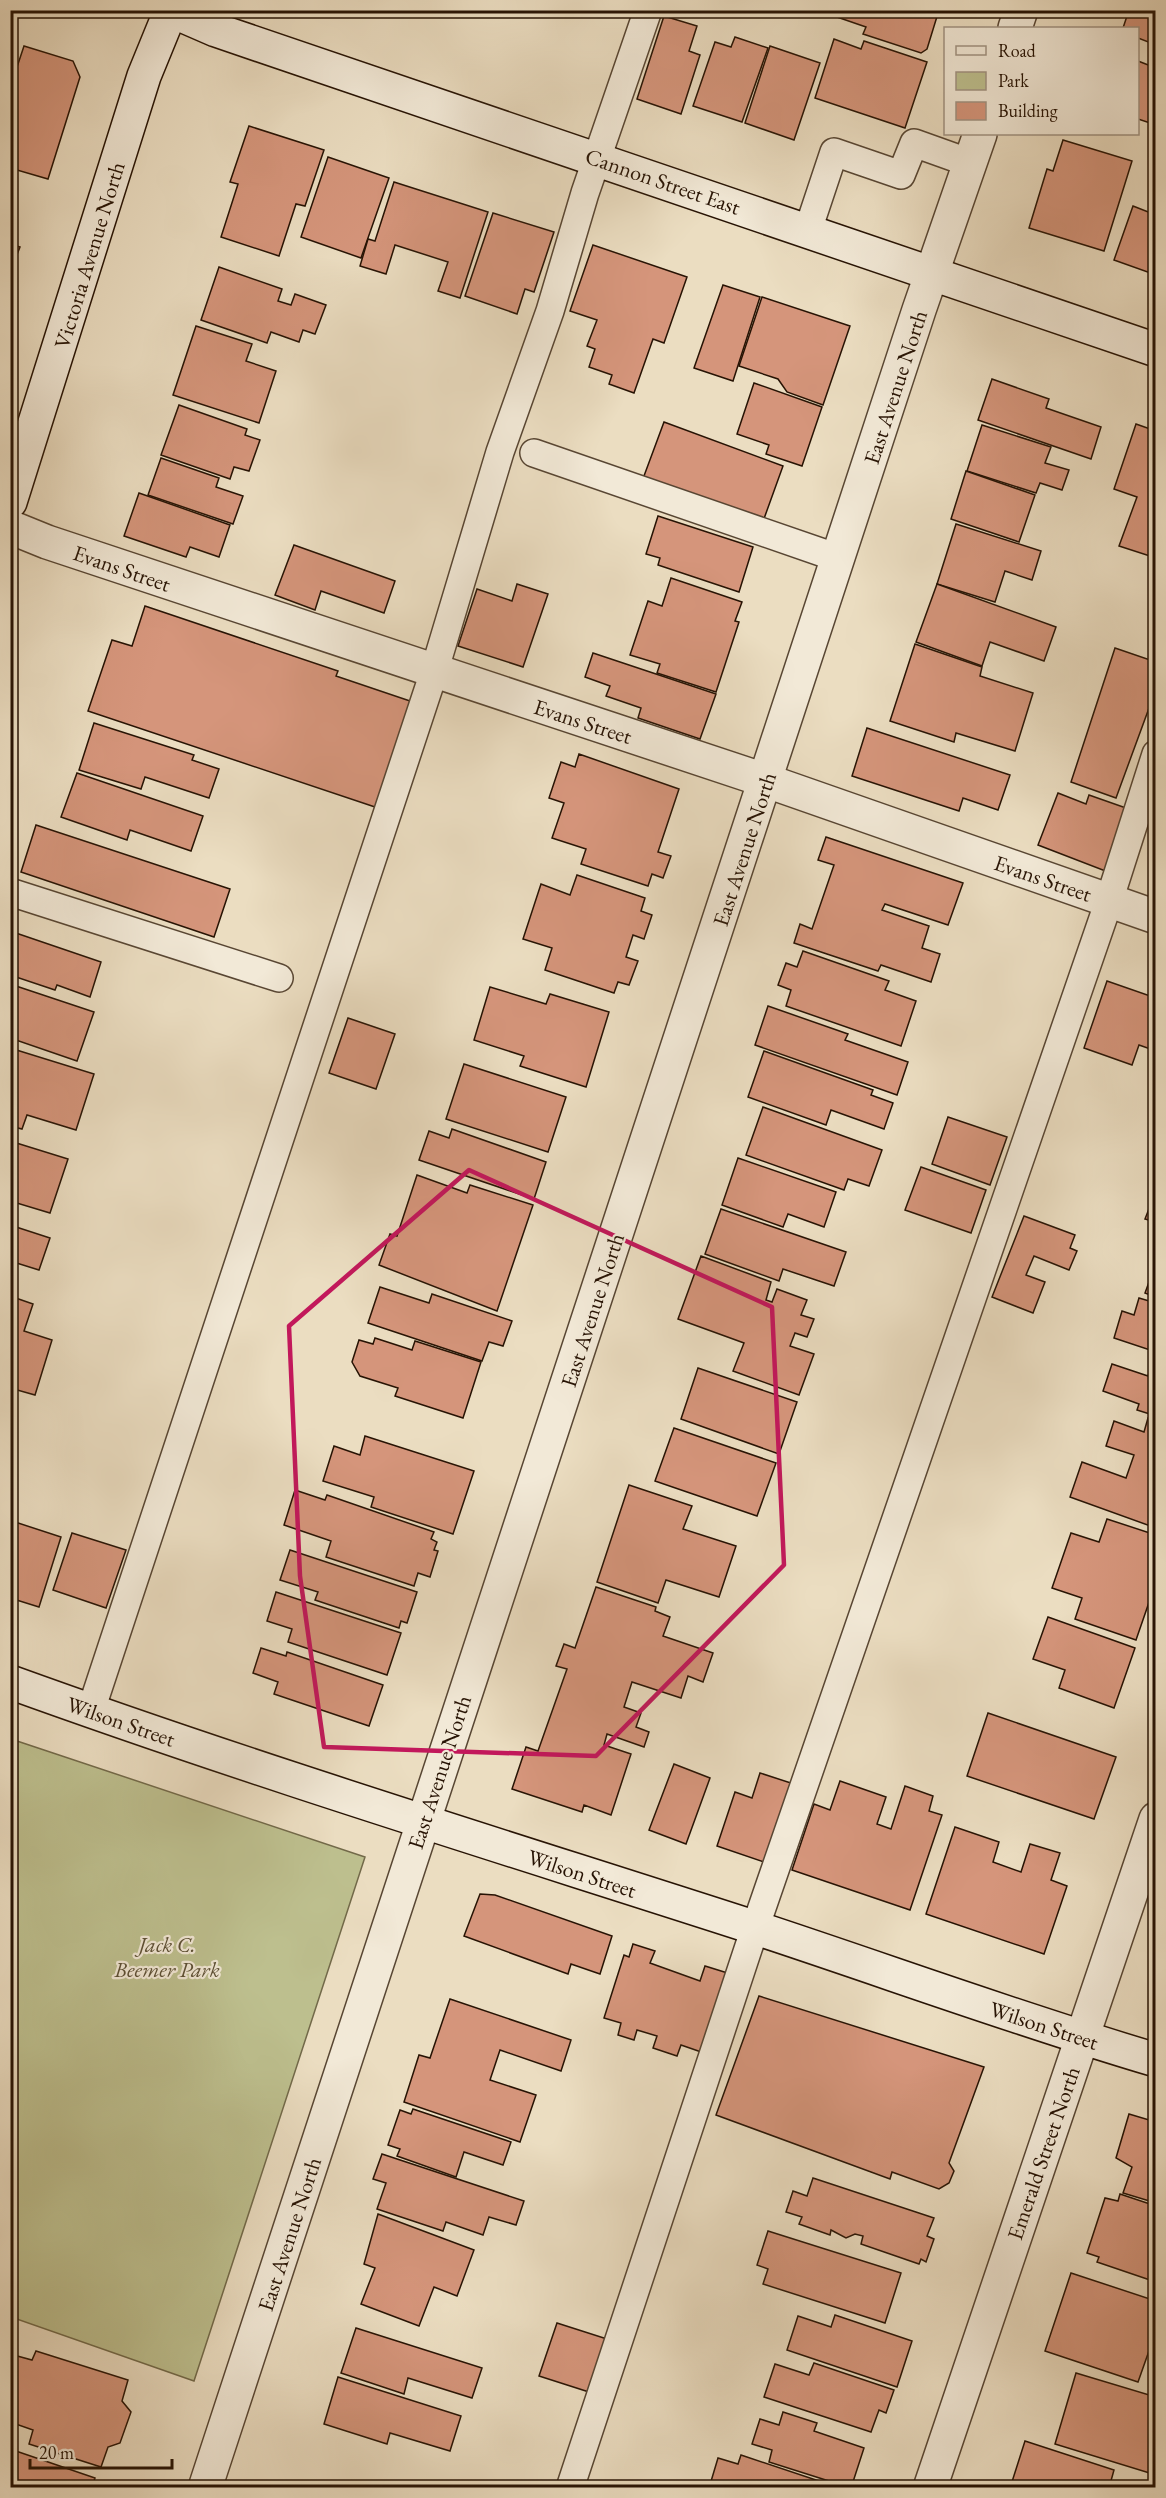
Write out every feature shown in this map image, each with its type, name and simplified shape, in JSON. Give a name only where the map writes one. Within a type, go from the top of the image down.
[{"type":"street","points":[[1015,27],[1021,10]]},
{"type":"street","name":"Cannon Street East","points":[[171,11],[216,30],[1155,350]]},
{"type":"street","name":"Victoria Avenue North","points":[[10,502],[147,67],[171,11]]},
{"type":"street","name":"East Avenue North","points":[[205,2487],[767,781],[838,558],[975,148]]},
{"type":"street","name":"Evans Street","points":[[10,527],[59,546],[434,672],[767,781],[1155,917]]},
{"type":"street","name":"Wilson Street","points":[[10,1682],[423,1822],[1155,2060]]},
{"type":"street","name":"Emerald Street North","points":[[930,2487],[1155,1819]]},
{"type":"lane","points":[[91,1710],[434,672],[500,452],[550,311],[597,159],[648,10]]},
{"type":"lane","points":[[808,230],[834,152],[901,175],[914,143],[975,148]]},
{"type":"lane","points":[[534,453],[838,558]]},
{"type":"lane","points":[[570,2487],[754,1928],[1109,901],[1155,754]]},
{"type":"lane","points":[[10,892],[279,978]]},
{"type":"highlighted area","points":[[469,1170],[772,1307],[784,1565],[596,1756],[324,1747],[300,1576],[289,1326]]},
{"type":"green space","name":"Jack C. Beemer Park","points":[[11,1739],[365,1857],[194,2381],[11,2317]]},
{"type":"building","points":[[836,10],[939,10],[927,49],[921,53],[863,34],[866,27],[834,16]]},
{"type":"building","points":[[1129,10],[1156,10],[1156,45],[1139,38],[1139,27],[1123,27]]},
{"type":"building","points":[[664,16],[697,26],[689,51],[700,55],[681,114],[637,99]]},
{"type":"building","points":[[735,37],[768,48],[742,122],[693,106],[715,42],[731,47]]},
{"type":"building","points":[[834,39],[861,49],[864,41],[927,62],[905,128],[815,98]]},
{"type":"building","points":[[24,46],[73,61],[80,77],[48,179],[10,168],[10,88]]},
{"type":"building","points":[[770,46],[820,63],[794,140],[745,123]]},
{"type":"building","points":[[1139,61],[1156,68],[1156,125],[1139,119]]},
{"type":"building","points":[[249,126],[324,150],[305,206],[296,204],[279,256],[221,237],[238,184],[230,182]]},
{"type":"building","points":[[1063,140],[1132,161],[1104,251],[1029,228],[1047,169],[1053,171]]},
{"type":"building","points":[[328,157],[389,178],[361,258],[301,237]]},
{"type":"building","points":[[394,182],[488,212],[460,298],[438,291],[448,262],[395,245],[386,274],[360,266],[368,239],[375,241]]},
{"type":"building","points":[[1133,206],[1156,215],[1156,275],[1114,260]]},
{"type":"building","points":[[493,213],[554,232],[534,292],[525,289],[517,314],[465,296]]},
{"type":"building","points":[[10,244],[20,247],[10,272]]},
{"type":"building","points":[[593,245],[687,277],[664,343],[653,339],[634,393],[609,384],[612,375],[589,367],[595,349],[587,346],[597,320],[570,311]]},
{"type":"building","points":[[219,267],[282,289],[278,301],[291,305],[295,294],[326,305],[315,334],[303,330],[299,342],[271,332],[267,343],[201,320]]},
{"type":"building","points":[[723,285],[760,297],[733,381],[694,368]]},
{"type":"building","points":[[762,297],[850,326],[823,405],[787,392],[778,379],[739,366]]},
{"type":"building","points":[[196,326],[252,344],[246,361],[276,371],[259,423],[173,395]]},
{"type":"building","points":[[992,379],[1049,399],[1046,408],[1101,427],[1091,459],[978,420]]},
{"type":"building","points":[[754,383],[822,407],[802,466],[766,454],[769,445],[737,434]]},
{"type":"building","points":[[179,405],[247,429],[245,435],[260,440],[249,471],[234,467],[230,479],[161,455]]},
{"type":"building","points":[[664,422],[783,466],[761,527],[641,484]]},
{"type":"building","points":[[1136,424],[1156,431],[1156,558],[1119,546],[1137,497],[1114,489]]},
{"type":"building","points":[[982,425],[1051,447],[1045,463],[1069,470],[1062,490],[1040,483],[1036,493],[967,471]]},
{"type":"building","points":[[161,458],[219,478],[216,487],[243,496],[233,524],[148,495]]},
{"type":"building","points":[[966,471],[1035,495],[1019,542],[951,519]]},
{"type":"building","points":[[139,493],[230,525],[219,557],[190,547],[186,557],[124,536]]},
{"type":"building","points":[[658,516],[753,547],[739,592],[658,565],[660,558],[646,554]]},
{"type":"building","points":[[956,524],[1041,551],[1032,580],[1005,571],[995,602],[937,584]]},
{"type":"building","points":[[294,545],[395,581],[384,613],[321,591],[315,610],[275,595]]},
{"type":"building","points":[[671,578],[742,602],[735,621],[739,622],[716,692],[657,673],[660,664],[630,655],[648,601],[662,606]]},
{"type":"building","points":[[517,584],[548,594],[523,667],[458,646],[477,589],[512,601]]},
{"type":"building","points":[[937,584],[1056,627],[1044,661],[990,642],[982,666],[916,642]]},
{"type":"building","points":[[145,606],[338,671],[336,676],[413,702],[378,808],[88,711],[112,640],[132,646]]},
{"type":"building","points":[[915,644],[982,667],[980,676],[1033,693],[1015,751],[956,733],[954,742],[890,721]]},
{"type":"building","points":[[1115,648],[1156,662],[1156,689],[1116,798],[1071,782]]},
{"type":"building","points":[[593,653],[716,694],[700,739],[638,718],[641,708],[606,696],[610,686],[585,677]]},
{"type":"building","points":[[94,723],[194,755],[192,760],[219,769],[209,798],[145,777],[141,789],[79,770]]},
{"type":"building","points":[[867,728],[1010,775],[998,810],[963,798],[959,811],[852,776]]},
{"type":"building","points":[[579,754],[679,789],[658,852],[671,856],[663,878],[652,874],[648,886],[581,864],[586,849],[552,838],[564,803],[549,798],[561,762],[575,767]]},
{"type":"building","points":[[77,773],[203,816],[191,851],[130,830],[127,840],[61,817]]},
{"type":"building","points":[[1058,793],[1086,804],[1089,795],[1126,808],[1108,872],[1038,845]]},
{"type":"building","points":[[36,825],[230,889],[214,937],[21,872]]},
{"type":"building","points":[[826,837],[963,883],[948,925],[885,904],[882,910],[929,926],[922,948],[940,954],[931,982],[881,965],[878,971],[794,943],[800,924],[812,929],[834,865],[818,860]]},
{"type":"building","points":[[577,875],[645,898],[641,911],[652,915],[644,939],[633,935],[626,957],[638,961],[629,985],[618,982],[614,993],[545,970],[552,948],[523,939],[541,884],[570,895]]},
{"type":"building","points":[[10,931],[101,962],[90,997],[57,985],[55,990],[10,975]]},
{"type":"building","points":[[803,951],[889,981],[885,990],[916,1001],[901,1046],[786,1006],[791,990],[778,985],[786,963],[797,967]]},
{"type":"building","points":[[1107,981],[1156,998],[1156,1051],[1139,1045],[1132,1065],[1084,1048]]},
{"type":"building","points":[[10,984],[94,1012],[77,1061],[10,1038]]},
{"type":"building","points":[[490,987],[546,1004],[550,994],[609,1012],[586,1087],[520,1066],[524,1056],[474,1040]]},
{"type":"building","points":[[768,1006],[848,1034],[845,1040],[908,1062],[897,1095],[755,1045]]},
{"type":"building","points":[[348,1018],[395,1034],[376,1089],[329,1073]]},
{"type":"building","points":[[10,1048],[94,1074],[76,1130],[27,1115],[22,1129],[10,1126]]},
{"type":"building","points":[[764,1051],[873,1090],[871,1095],[893,1103],[884,1129],[831,1110],[826,1125],[748,1097]]},
{"type":"building","points":[[464,1064],[566,1097],[548,1152],[446,1119]]},
{"type":"building","points":[[763,1107],[882,1150],[869,1186],[848,1179],[844,1190],[746,1155]]},
{"type":"building","points":[[948,1117],[1007,1137],[990,1185],[932,1164]]},
{"type":"building","points":[[452,1129],[546,1162],[534,1199],[419,1160],[429,1131],[449,1138]]},
{"type":"building","points":[[10,1141],[68,1159],[50,1213],[10,1201]]},
{"type":"building","points":[[738,1158],[836,1192],[824,1227],[788,1214],[783,1227],[722,1205]]},
{"type":"building","points":[[921,1167],[986,1190],[971,1233],[905,1210]]},
{"type":"building","points":[[417,1175],[467,1193],[470,1185],[533,1205],[497,1311],[379,1265],[390,1234],[397,1236]]},
{"type":"building","points":[[1156,1191],[1156,1222],[1145,1219]]},
{"type":"building","points":[[721,1209],[846,1252],[834,1286],[783,1269],[779,1281],[705,1254]]},
{"type":"building","points":[[1024,1216],[1075,1235],[1070,1248],[1077,1251],[1069,1270],[1034,1256],[1026,1275],[1045,1282],[1033,1313],[992,1297]]},
{"type":"building","points":[[10,1225],[50,1238],[39,1270],[10,1261]]},
{"type":"building","points":[[701,1256],[771,1282],[766,1300],[772,1302],[777,1289],[807,1300],[801,1315],[814,1319],[807,1337],[795,1333],[790,1346],[814,1354],[799,1395],[733,1371],[744,1343],[678,1319]]},
{"type":"building","points":[[1156,1263],[1156,1297],[1145,1293]]},
{"type":"building","points":[[380,1287],[429,1303],[432,1294],[512,1321],[503,1346],[489,1342],[482,1361],[368,1323]]},
{"type":"building","points":[[10,1296],[33,1304],[24,1331],[52,1340],[35,1395],[10,1388]]},
{"type":"building","points":[[1139,1298],[1156,1303],[1156,1352],[1114,1338],[1122,1311],[1134,1315]]},
{"type":"building","points":[[375,1338],[412,1350],[415,1341],[481,1362],[463,1418],[395,1396],[398,1388],[360,1376],[352,1362],[359,1340],[373,1344]]},
{"type":"building","points":[[1153,1360],[1156,1361],[1156,1416],[1137,1410],[1139,1404],[1103,1391],[1112,1364],[1148,1376]]},
{"type":"building","points":[[698,1368],[797,1402],[779,1454],[681,1419]]},
{"type":"building","points":[[1148,1418],[1156,1421],[1156,1528],[1070,1497],[1082,1462],[1126,1478],[1134,1455],[1106,1446],[1114,1421],[1144,1432]]},
{"type":"building","points":[[674,1428],[776,1463],[757,1516],[655,1481]]},
{"type":"building","points":[[365,1436],[474,1471],[453,1534],[371,1507],[374,1497],[323,1481],[334,1446],[360,1455]]},
{"type":"building","points":[[629,1485],[692,1506],[683,1529],[736,1546],[719,1597],[666,1580],[658,1603],[597,1582]]},
{"type":"building","points":[[295,1490],[325,1500],[327,1495],[434,1532],[431,1539],[437,1542],[434,1550],[438,1551],[430,1577],[418,1573],[414,1586],[326,1557],[331,1541],[284,1525]]},
{"type":"building","points":[[1107,1519],[1156,1535],[1156,1582],[1136,1640],[1075,1619],[1082,1598],[1052,1588],[1071,1533],[1099,1542]]},
{"type":"building","points":[[12,1521],[61,1537],[39,1607],[10,1598]]},
{"type":"building","points":[[72,1533],[126,1550],[106,1608],[53,1590]]},
{"type":"building","points":[[290,1550],[417,1592],[407,1623],[401,1621],[399,1628],[315,1600],[318,1592],[280,1580]]},
{"type":"building","points":[[596,1587],[656,1607],[655,1611],[670,1617],[663,1636],[713,1653],[703,1682],[688,1676],[681,1698],[632,1682],[624,1707],[641,1713],[636,1727],[649,1732],[644,1747],[607,1734],[604,1745],[631,1754],[611,1815],[584,1805],[582,1812],[512,1789],[526,1747],[538,1751],[567,1669],[556,1666],[564,1644],[575,1648]]},
{"type":"building","points":[[276,1592],[401,1633],[387,1675],[288,1642],[292,1629],[267,1621]]},
{"type":"building","points":[[1048,1617],[1135,1648],[1114,1708],[1059,1688],[1065,1670],[1033,1659]]},
{"type":"building","points":[[261,1648],[286,1656],[287,1652],[383,1685],[369,1726],[274,1694],[278,1682],[253,1673]]},
{"type":"building","points":[[988,1713],[1116,1757],[1094,1819],[967,1776]]},
{"type":"building","points":[[674,1764],[710,1778],[686,1844],[649,1830]]},
{"type":"building","points":[[760,1773],[797,1785],[770,1864],[717,1846],[735,1792],[752,1798]]},
{"type":"building","points":[[840,1781],[886,1797],[877,1824],[891,1829],[905,1786],[933,1796],[929,1811],[942,1815],[910,1910],[792,1870],[814,1804],[830,1810]]},
{"type":"building","points":[[955,1827],[999,1842],[993,1862],[1021,1872],[1030,1844],[1060,1853],[1051,1880],[1067,1886],[1044,1954],[926,1914]]},
{"type":"building","points":[[480,1894],[495,1895],[612,1936],[600,1974],[571,1964],[568,1974],[464,1936]]},
{"type":"building","points":[[633,1944],[655,1951],[650,1963],[700,1981],[705,1966],[734,1975],[707,2054],[681,2045],[677,2056],[653,2048],[657,2036],[637,2030],[634,2040],[618,2035],[621,2023],[604,2018],[624,1955],[629,1957]]},
{"type":"building","points":[[759,1996],[984,2067],[949,2163],[954,2171],[949,2183],[939,2189],[892,2172],[890,2179],[716,2115]]},
{"type":"building","points":[[450,1999],[571,2040],[561,2071],[500,2050],[490,2080],[536,2095],[520,2142],[404,2102],[419,2055],[430,2058]]},
{"type":"building","points":[[413,2109],[511,2142],[503,2165],[464,2152],[456,2177],[397,2156],[400,2149],[388,2145],[400,2110],[411,2114]]},
{"type":"building","points":[[1129,2114],[1156,2122],[1156,2203],[1123,2193],[1132,2167],[1116,2158]]},
{"type":"building","points":[[382,2154],[524,2201],[516,2225],[489,2217],[483,2235],[446,2222],[443,2231],[377,2209],[386,2183],[373,2179]]},
{"type":"building","points":[[813,2178],[934,2218],[927,2236],[934,2239],[926,2262],[921,2259],[919,2264],[861,2244],[863,2236],[855,2234],[846,2238],[831,2230],[830,2235],[799,2224],[802,2217],[786,2212],[793,2191],[807,2196]]},
{"type":"building","points":[[1120,2194],[1156,2206],[1156,2261],[1150,2280],[1097,2262],[1099,2257],[1087,2253],[1105,2198],[1118,2201]]},
{"type":"building","points":[[378,2214],[474,2250],[457,2296],[434,2287],[419,2326],[361,2304],[375,2268],[364,2264]]},
{"type":"building","points":[[768,2231],[901,2273],[885,2323],[763,2284],[768,2269],[757,2265]]},
{"type":"building","points":[[1071,2273],[1156,2301],[1156,2331],[1138,2382],[1045,2351]]},
{"type":"building","points":[[835,2315],[912,2341],[897,2387],[787,2350],[798,2316],[831,2327]]},
{"type":"building","points":[[557,2323],[607,2339],[589,2392],[539,2376]]},
{"type":"building","points":[[356,2328],[482,2368],[472,2398],[408,2378],[404,2394],[341,2373]]},
{"type":"building","points":[[36,2351],[128,2380],[122,2401],[131,2412],[120,2443],[108,2447],[101,2467],[29,2444],[33,2430],[10,2422],[10,2354],[32,2360]]},
{"type":"building","points":[[814,2363],[894,2390],[886,2413],[879,2410],[871,2432],[764,2397],[775,2364],[809,2375]]},
{"type":"building","points":[[1076,2373],[1156,2397],[1156,2475],[1055,2444]]},
{"type":"building","points":[[338,2377],[461,2416],[450,2451],[390,2433],[387,2444],[324,2424]]},
{"type":"building","points":[[783,2412],[817,2423],[814,2431],[864,2448],[851,2488],[769,2462],[772,2450],[752,2444],[760,2419],[779,2425]]},
{"type":"building","points":[[1025,2441],[1114,2470],[1109,2488],[1010,2488]]},
{"type":"building","points":[[10,2449],[95,2478],[92,2488],[10,2488]]},
{"type":"building","points":[[741,2455],[840,2488],[709,2488],[718,2458],[738,2464]]}]
